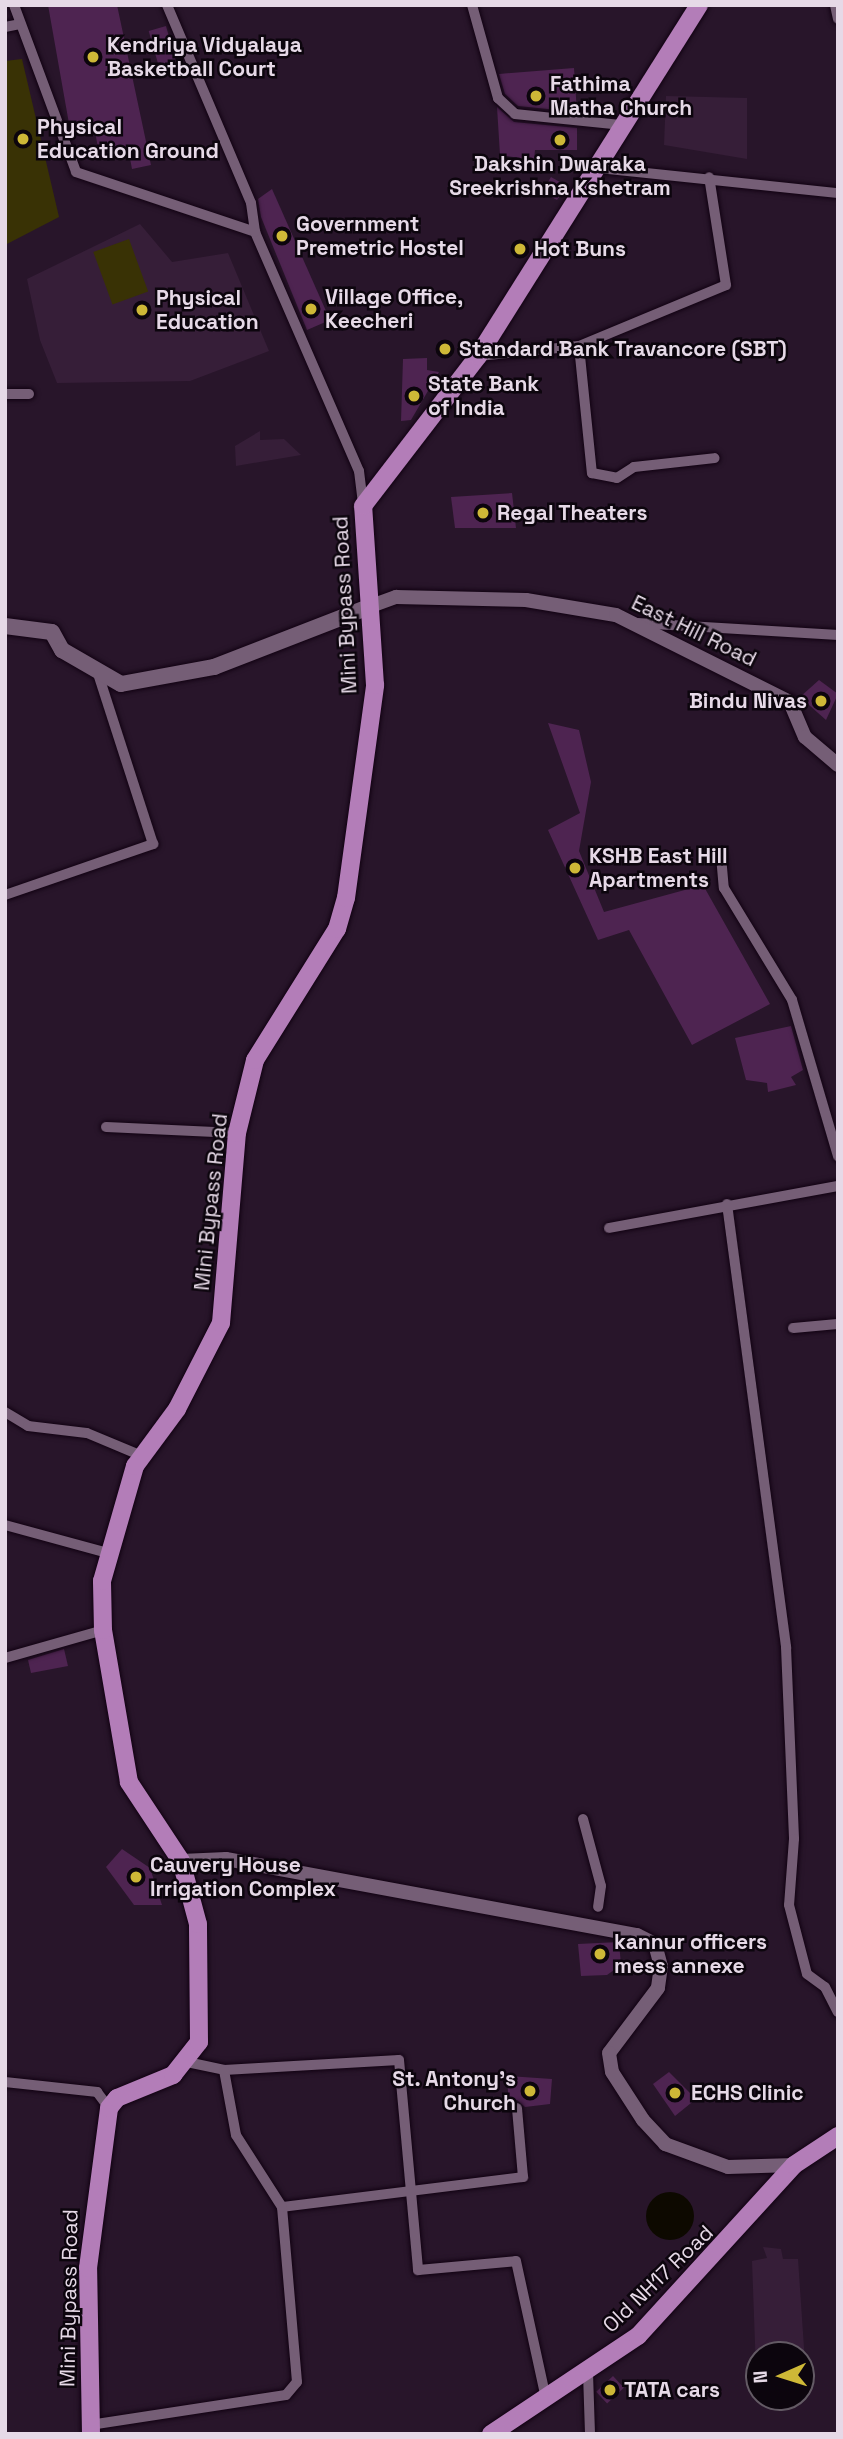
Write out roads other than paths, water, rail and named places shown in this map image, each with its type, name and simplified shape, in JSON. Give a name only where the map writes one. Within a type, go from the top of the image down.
[{"type":"main road","name":"Mini Bypass Road","points":[[187,2062],[199,2042],[198,1924],[181,1861],[129,1782],[103,1630],[108,1553],[142,1456],[211,1354],[221,1323],[237,1133],[255,1060],[337,929],[346,898],[375,685],[363,506],[478,356],[599,169],[622,125],[699,5]]},
{"type":"main road","points":[[5,626],[52,632],[62,650],[121,684],[180,676],[371,606]]},
{"type":"main road","points":[[109,2108],[117,2098],[187,2062]]},
{"type":"main road","name":"Mini Bypass Road","points":[[90,2429],[88,2268],[109,2108]]},
{"type":"main road","name":"Old NH17 Road","points":[[491,2434],[587,2373],[638,2336],[694,2280],[794,2165],[838,2136]]},
{"type":"street","points":[[14,5],[76,172],[255,232]]},
{"type":"street","points":[[167,5],[251,203],[255,232],[359,471],[363,506]]},
{"type":"street","points":[[472,5],[498,98],[515,114],[622,125]]},
{"type":"street","points":[[835,5],[838,19]]},
{"type":"street","points":[[5,27],[20,24]]},
{"type":"street","points":[[599,169],[709,177],[838,193]]},
{"type":"street","points":[[478,356],[579,346],[726,285],[709,177]]},
{"type":"street","points":[[579,346],[592,473],[617,478],[634,467],[715,458]]},
{"type":"street","points":[[5,394],[29,394]]},
{"type":"street","name":"East Hill Road","points":[[371,606],[396,597],[526,600],[631,623],[790,702],[805,737],[838,765]]},
{"type":"street","points":[[631,623],[838,635]]},
{"type":"street","points":[[5,895],[153,844],[97,671]]},
{"type":"street","points":[[721,856],[724,888],[792,1000],[838,1156]]},
{"type":"street","points":[[106,1127],[237,1133]]},
{"type":"street","points":[[609,1228],[727,1203],[838,1186]]},
{"type":"street","points":[[727,1203],[786,1647],[793,1737],[790,1910],[807,1974],[825,1987],[838,2012]]},
{"type":"street","points":[[793,1328],[838,1324]]},
{"type":"street","points":[[5,1412],[28,1426],[87,1433],[142,1456]]},
{"type":"street","points":[[5,1525],[108,1553]]},
{"type":"street","points":[[5,1658],[103,1630]]},
{"type":"street","points":[[583,1819],[601,1886],[598,1907]]},
{"type":"street","points":[[181,1861],[226,1859],[637,1935],[654,1944],[662,1966],[658,1989],[614,2039],[609,2053],[611,2072],[643,2120],[665,2144],[728,2167],[794,2165]]},
{"type":"street","points":[[187,2062],[224,2070],[399,2060],[418,2270],[516,2261],[546,2399]]},
{"type":"street","points":[[90,2429],[286,2395],[297,2374],[282,2207],[236,2135],[224,2070]]},
{"type":"street","points":[[5,2082],[97,2092],[109,2108]]},
{"type":"street","points":[[282,2207],[411,2194],[523,2176],[517,2108]]},
{"type":"street","points":[[587,2373],[590,2434]]},
{"type":"place","name":"Kendriya Vidyalaya Basketball Court","points":[[93,57]]},
{"type":"place","name":"Fathima Matha Church","points":[[536,96]]},
{"type":"place","name":"Physical Education Ground","points":[[23,139]]},
{"type":"place","name":"Dakshin Dwaraka Sreekrishna Kshetram","points":[[560,140]]},
{"type":"place","name":"Government Premetric Hostel","points":[[282,236]]},
{"type":"place","name":"Hot Buns","points":[[520,249]]},
{"type":"place","name":"Village Office, Keecheri","points":[[311,309]]},
{"type":"place","name":"Physical Education","points":[[142,310]]},
{"type":"place","name":"Standard Bank Travancore (SBT)","points":[[445,349]]},
{"type":"place","name":"State Bank of India","points":[[414,396]]},
{"type":"place","name":"Regal Theaters","points":[[483,513]]},
{"type":"place","name":"Bindu Nivas","points":[[821,701]]},
{"type":"place","name":"KSHB East Hill Apartments","points":[[575,868]]},
{"type":"place","name":"Cauvery House Irrigation Complex","points":[[136,1877]]},
{"type":"place","name":"kannur officers mess annexe","points":[[600,1954]]},
{"type":"place","name":"St. Antony's Church","points":[[530,2091]]},
{"type":"place","name":"ECHS Clinic","points":[[675,2093]]},
{"type":"place","name":"TATA cars","points":[[610,2390]]}]
